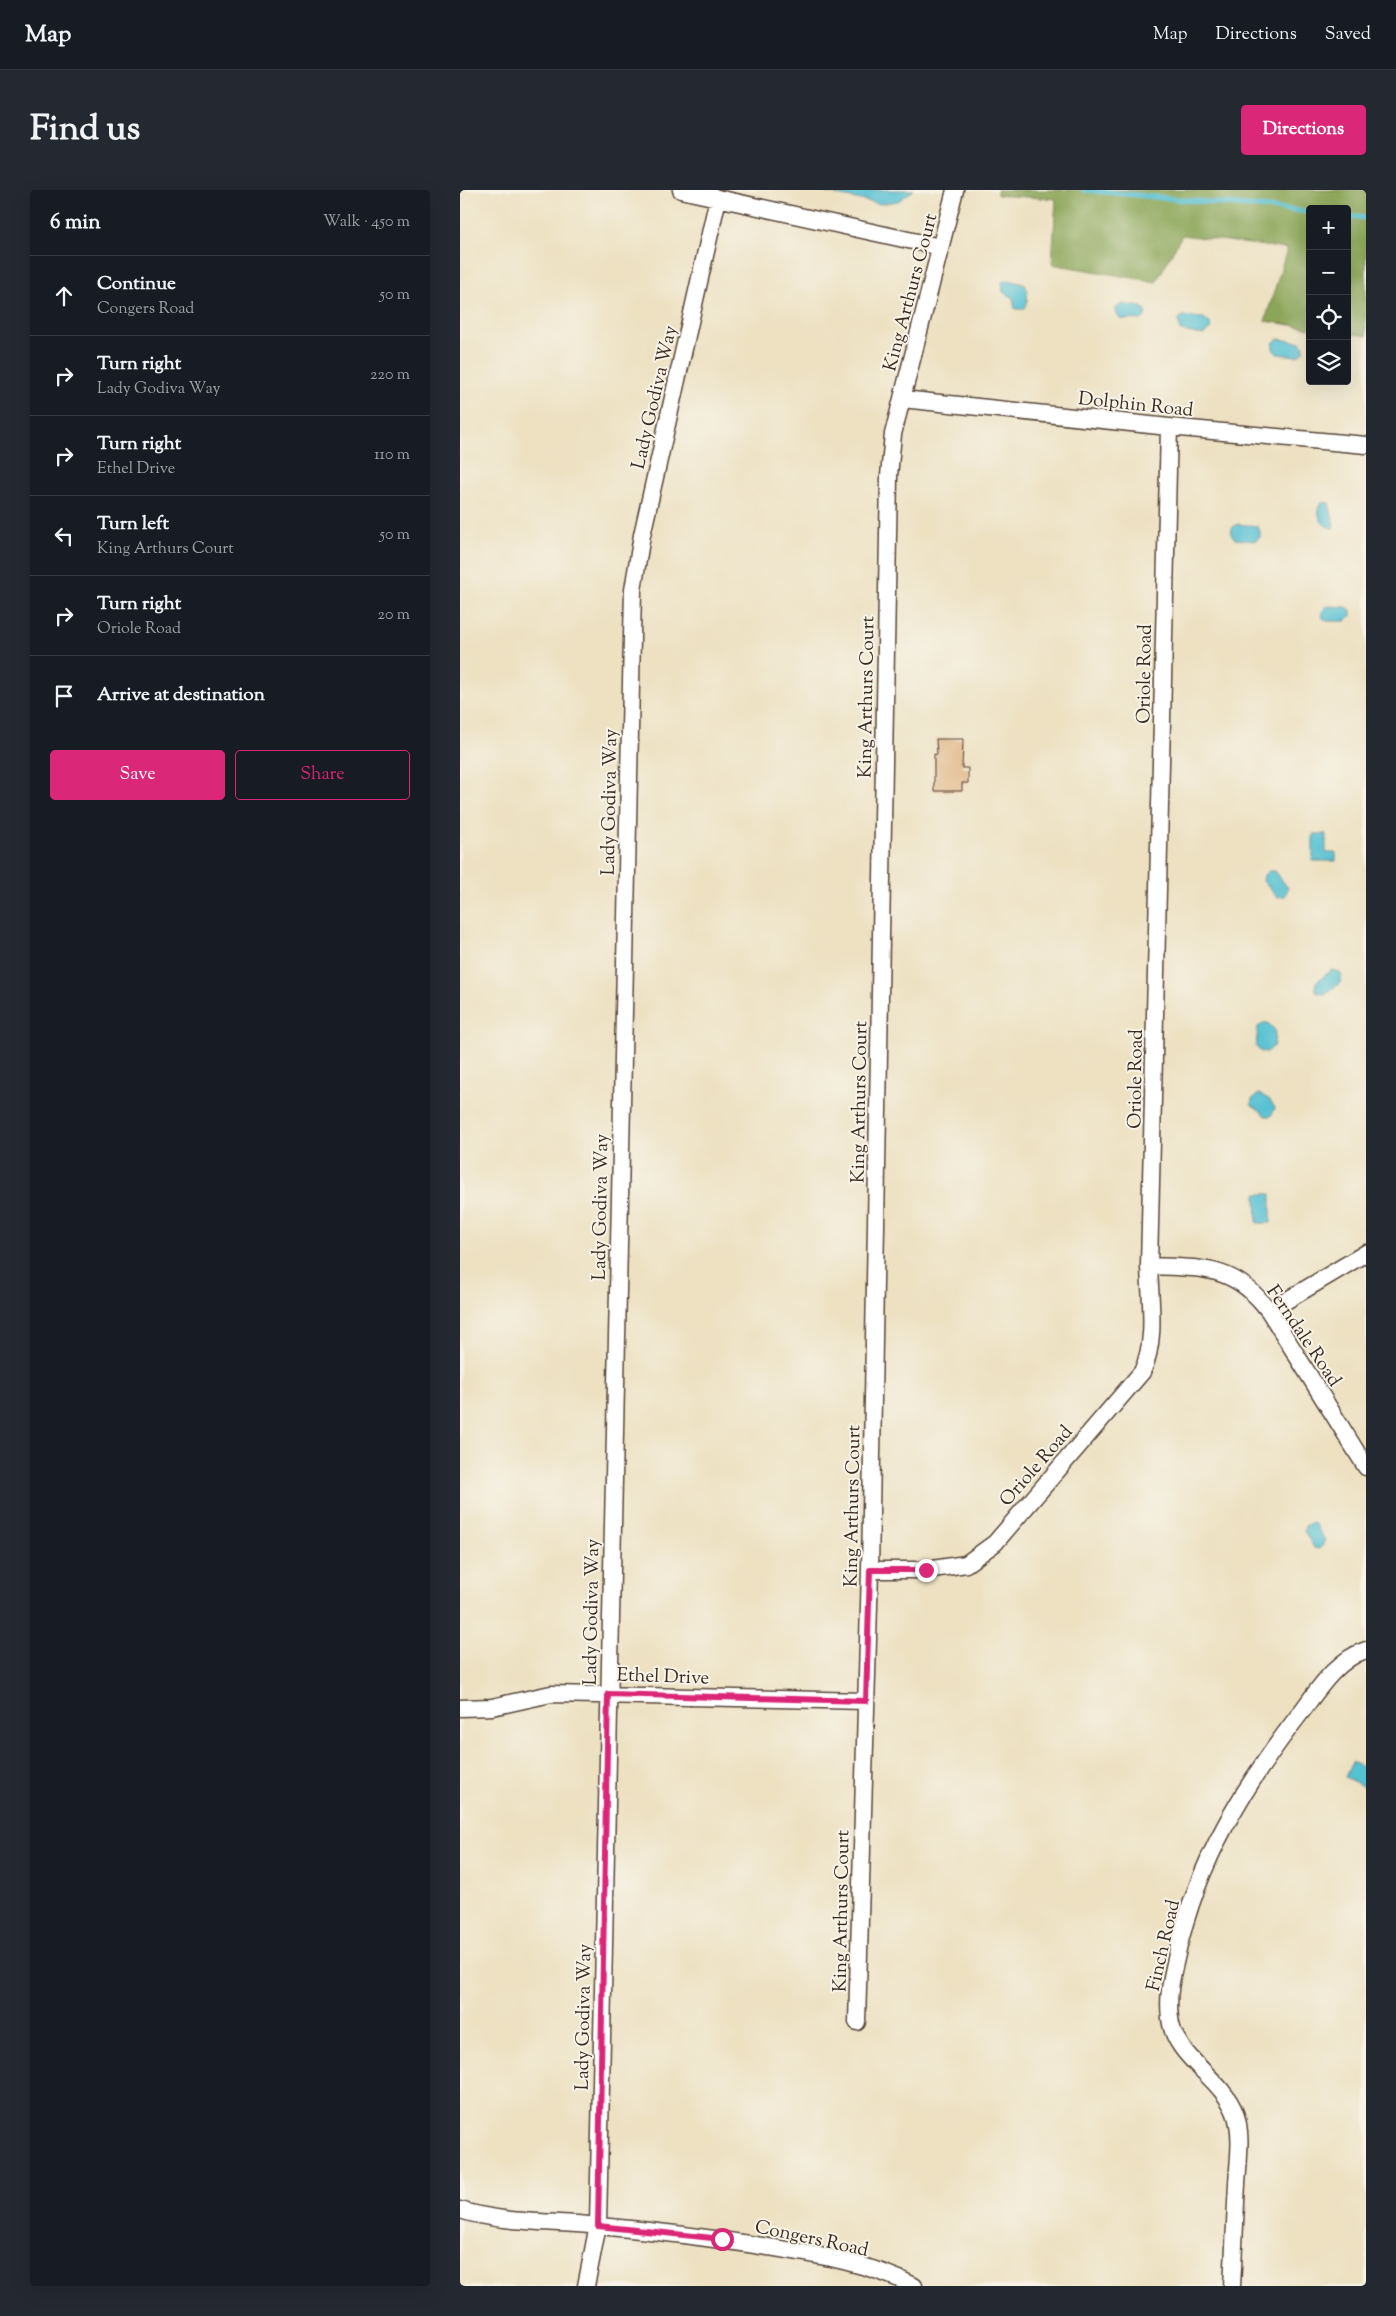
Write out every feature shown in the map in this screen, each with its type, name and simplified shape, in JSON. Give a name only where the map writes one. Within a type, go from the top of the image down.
[{"type":"street","points":[[681,190],[940,247]]},
{"type":"street","name":"King Arthurs Court","points":[[858,2022],[870,1570],[889,476],[893,434],[955,190]]},
{"type":"street","name":"Lady Godiva Way","points":[[586,2286],[598,2226],[633,590],[642,534],[718,198]]},
{"type":"street","name":"Dolphin Road","points":[[902,399],[1169,427],[1366,445]]},
{"type":"street","name":"Oriole Road","points":[[870,1570],[926,1570],[966,1564],[995,1543],[1142,1372],[1149,1357],[1151,1342],[1150,1266],[1169,427]]},
{"type":"street","points":[[1269,1311],[1366,1253]]},
{"type":"street","name":"Ferndale Road","points":[[1150,1266],[1207,1268],[1234,1278],[1256,1293],[1366,1467]]},
{"type":"street","name":"Finch Road","points":[[1232,2286],[1239,2143],[1235,2114],[1224,2093],[1182,2048],[1170,2020],[1168,1992],[1182,1928],[1206,1863],[1237,1801],[1329,1676],[1355,1654],[1366,1650]]},
{"type":"street","name":"Ethel Drive","points":[[460,1708],[492,1706],[551,1694],[866,1701]]},
{"type":"street","name":"Congers Road","points":[[460,2210],[528,2222],[598,2226],[722,2239],[808,2253],[864,2266],[914,2286]]},
{"type":"green space","points":[[997,190],[1366,190],[1366,336],[1351,334],[1351,205],[1306,205],[1306,327],[1265,321],[1287,249],[1182,235],[1156,282],[1052,264],[1056,199],[997,195]]},
{"type":"water","points":[[813,190],[914,190],[898,201],[880,204]]},
{"type":"water","points":[[1008,280],[1025,285],[1027,297],[1024,309],[1015,309],[1013,298],[1003,292],[1002,282]]},
{"type":"water","points":[[1122,304],[1142,307],[1146,311],[1145,317],[1141,320],[1120,319],[1116,313],[1116,308]]},
{"type":"water","points":[[1182,316],[1204,318],[1210,323],[1211,329],[1203,335],[1181,331],[1178,321]]},
{"type":"water","points":[[1278,339],[1300,342],[1304,346],[1304,351],[1297,356],[1277,354],[1273,349],[1273,343]]},
{"type":"water","points":[[1323,502],[1329,503],[1334,524],[1333,528],[1323,524],[1320,519],[1318,508]]},
{"type":"water","points":[[1237,524],[1257,526],[1260,531],[1260,537],[1255,541],[1235,539],[1231,534],[1232,528]]},
{"type":"water","points":[[1327,606],[1347,607],[1351,610],[1351,616],[1346,621],[1327,621],[1322,617],[1322,611]]},
{"type":"water","points":[[1313,834],[1326,834],[1326,853],[1336,853],[1336,861],[1313,861]]},
{"type":"water","points":[[1269,871],[1275,871],[1288,888],[1285,896],[1277,897],[1263,881],[1264,875]]},
{"type":"water","points":[[1332,970],[1339,972],[1342,976],[1340,983],[1325,994],[1318,993],[1315,989],[1316,982]]},
{"type":"water","points":[[1263,1023],[1268,1023],[1275,1030],[1274,1046],[1267,1052],[1261,1052],[1256,1047],[1258,1027]]},
{"type":"water","points":[[1259,1094],[1269,1099],[1275,1108],[1271,1116],[1265,1116],[1251,1104],[1252,1099]]},
{"type":"water","points":[[1256,1194],[1271,1194],[1271,1223],[1257,1223]]},
{"type":"water","points":[[1310,1523],[1315,1524],[1325,1540],[1319,1549],[1314,1548],[1304,1531],[1305,1526]]},
{"type":"water","points":[[1352,1762],[1366,1769],[1366,1788],[1345,1777]]},
{"type":"building","points":[[936,739],[963,739],[962,768],[968,768],[968,783],[962,783],[962,791],[934,791],[934,754],[937,755]]},
{"type":"waterway","points":[[1084,190],[1306,212]]},
{"type":"waterway","points":[[1351,216],[1366,218]]},
{"type":"route","points":[[722,2239],[598,2226],[608,1694],[866,1701],[870,1570],[926,1570]]}]
